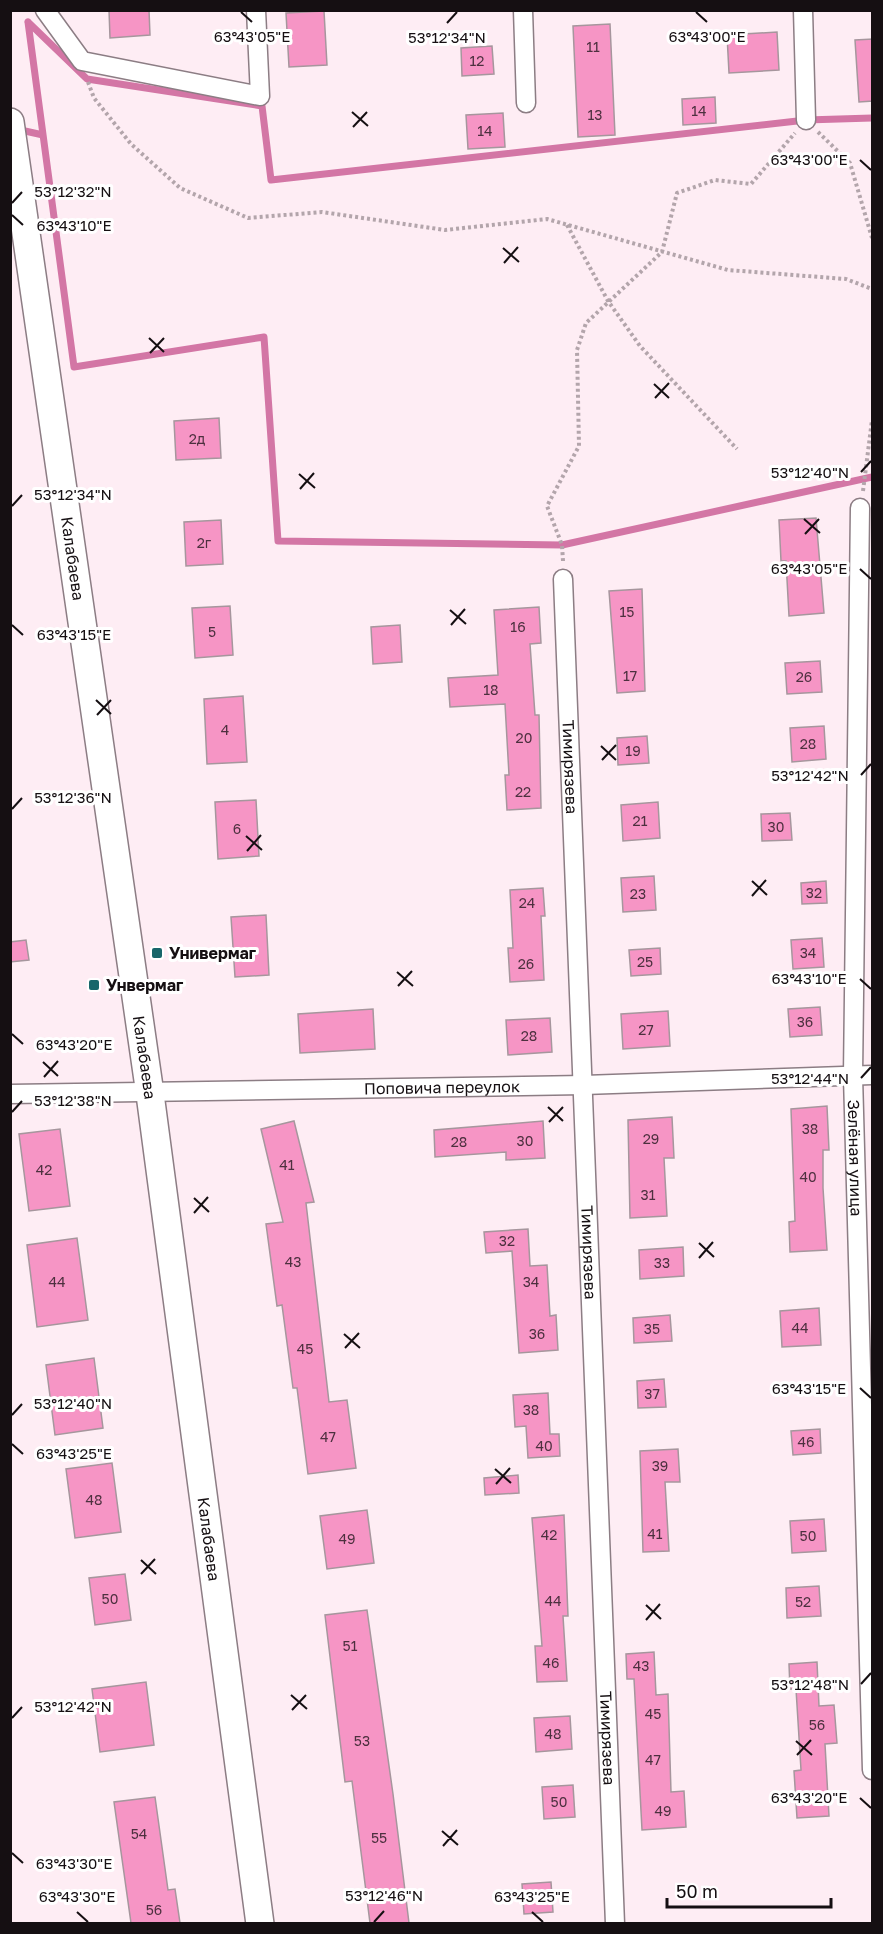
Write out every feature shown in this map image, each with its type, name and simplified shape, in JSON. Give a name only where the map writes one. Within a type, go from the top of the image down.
[{"type":"street","points":[[45,10],[82,61],[260,96],[256,10]]},
{"type":"street","points":[[524,10],[526,103]]},
{"type":"street","points":[[803,10],[806,120]]},
{"type":"street","name":"Калабаева","points":[[10,122],[150,1094],[260,1923]]},
{"type":"street","name":"Зелёная улица","points":[[860,508],[853,1076],[873,1770]]},
{"type":"street","name":"Тимирязева","points":[[563,579],[615,1923]]},
{"type":"street","name":"Поповича переулок","points":[[10,1094],[150,1094],[584,1085],[873,1076]]},
{"type":"path","points":[[82,61],[94,98],[131,144],[180,188],[248,218],[322,212],[444,231],[547,219],[728,270],[846,279],[873,289]]},
{"type":"path","points":[[563,579],[562,545],[547,506],[579,446],[577,350],[586,323],[662,252],[677,193],[715,180],[751,184],[806,120],[850,163],[873,238]]},
{"type":"path","points":[[567,225],[608,301],[640,346],[737,449]]},
{"type":"path","points":[[860,508],[873,420]]},
{"type":"building","points":[[109,10],[149,10],[150,35],[110,38]]},
{"type":"building","points":[[324,11],[327,65],[289,67],[286,13]]},
{"type":"building","points":[[610,24],[615,135],[578,137],[573,26]]},
{"type":"building","points":[[777,32],[779,70],[729,73],[727,35]]},
{"type":"building","points":[[873,39],[873,101],[859,102],[855,40]]},
{"type":"building","points":[[492,46],[494,74],[462,76],[461,48]]},
{"type":"building","points":[[715,97],[716,123],[683,125],[682,99]]},
{"type":"building","points":[[503,113],[505,147],[468,149],[466,115]]},
{"type":"building","points":[[219,418],[221,458],[176,460],[174,421]]},
{"type":"building","points":[[816,518],[824,613],[789,616],[786,561],[781,561],[779,520]]},
{"type":"building","points":[[221,520],[223,564],[186,566],[184,522]]},
{"type":"building","points":[[642,589],[645,691],[617,693],[609,591]]},
{"type":"building","points":[[230,606],[233,655],[195,658],[192,608]]},
{"type":"building","points":[[539,607],[541,643],[530,644],[535,715],[539,715],[541,808],[507,810],[505,775],[509,775],[505,704],[450,707],[448,678],[498,675],[494,610]]},
{"type":"building","points":[[400,625],[402,662],[373,664],[371,627]]},
{"type":"building","points":[[820,661],[822,692],[787,694],[785,663]]},
{"type":"building","points":[[243,696],[247,762],[207,764],[204,699]]},
{"type":"building","points":[[824,726],[826,759],[792,762],[790,728]]},
{"type":"building","points":[[647,736],[649,763],[618,765],[617,738]]},
{"type":"building","points":[[256,800],[259,856],[218,859],[215,802]]},
{"type":"building","points":[[658,802],[660,838],[623,841],[621,805]]},
{"type":"building","points":[[790,813],[792,840],[762,841],[761,814]]},
{"type":"building","points":[[654,876],[656,910],[623,912],[621,878]]},
{"type":"building","points":[[826,881],[827,903],[802,904],[801,883]]},
{"type":"building","points":[[543,888],[545,916],[541,916],[544,980],[510,982],[508,948],[513,948],[510,890]]},
{"type":"building","points":[[266,915],[269,975],[235,977],[231,917]]},
{"type":"building","points":[[822,938],[824,967],[793,969],[791,940]]},
{"type":"building","points":[[26,940],[29,960],[10,962],[10,942]]},
{"type":"building","points":[[660,948],[661,974],[631,976],[629,950]]},
{"type":"building","points":[[820,1007],[822,1035],[790,1037],[788,1009]]},
{"type":"building","points":[[373,1009],[375,1049],[300,1053],[298,1014]]},
{"type":"building","points":[[668,1011],[670,1046],[623,1049],[621,1014]]},
{"type":"building","points":[[550,1018],[552,1052],[508,1055],[506,1020]]},
{"type":"building","points":[[827,1106],[829,1150],[823,1150],[823,1188],[827,1250],[790,1252],[789,1222],[795,1221],[791,1109]]},
{"type":"building","points":[[672,1117],[674,1158],[664,1158],[667,1216],[630,1218],[628,1120]]},
{"type":"building","points":[[294,1121],[314,1202],[306,1203],[329,1402],[347,1400],[356,1468],[308,1474],[297,1388],[293,1388],[282,1305],[277,1306],[266,1224],[283,1222],[261,1129]]},
{"type":"building","points":[[543,1121],[545,1158],[506,1160],[506,1152],[435,1157],[434,1130]]},
{"type":"building","points":[[60,1129],[70,1206],[29,1211],[19,1134]]},
{"type":"building","points":[[528,1229],[530,1266],[547,1265],[550,1316],[556,1315],[558,1350],[519,1353],[512,1251],[486,1253],[484,1232]]},
{"type":"building","points":[[77,1238],[88,1320],[37,1327],[27,1245]]},
{"type":"building","points":[[683,1247],[684,1276],[640,1279],[639,1250]]},
{"type":"building","points":[[819,1308],[821,1345],[782,1347],[780,1311]]},
{"type":"building","points":[[670,1315],[672,1341],[634,1343],[633,1318]]},
{"type":"building","points":[[94,1358],[103,1428],[55,1435],[46,1365]]},
{"type":"building","points":[[664,1379],[666,1407],[638,1408],[637,1381]]},
{"type":"building","points":[[548,1393],[550,1434],[559,1434],[560,1456],[528,1458],[526,1426],[515,1427],[513,1395]]},
{"type":"building","points":[[820,1429],[821,1453],[793,1455],[791,1431]]},
{"type":"building","points":[[678,1449],[680,1482],[665,1482],[669,1551],[643,1552],[640,1451]]},
{"type":"building","points":[[112,1463],[121,1532],[75,1538],[66,1469]]},
{"type":"building","points":[[518,1475],[519,1493],[485,1495],[484,1478]]},
{"type":"building","points":[[367,1510],[374,1563],[327,1569],[320,1516]]},
{"type":"building","points":[[564,1515],[568,1616],[563,1616],[567,1681],[537,1682],[535,1646],[542,1646],[532,1518]]},
{"type":"building","points":[[824,1519],[826,1551],[792,1553],[790,1521]]},
{"type":"building","points":[[125,1574],[131,1620],[95,1625],[89,1578]]},
{"type":"building","points":[[819,1586],[821,1616],[787,1618],[786,1588]]},
{"type":"building","points":[[367,1610],[409,1923],[370,1923],[352,1781],[345,1782],[325,1615]]},
{"type":"building","points":[[654,1652],[656,1695],[668,1694],[671,1792],[684,1791],[686,1827],[642,1830],[634,1679],[627,1679],[626,1654]]},
{"type":"building","points":[[817,1662],[819,1706],[834,1705],[837,1743],[825,1744],[829,1816],[797,1818],[794,1771],[801,1770],[796,1689],[790,1689],[789,1664]]},
{"type":"building","points":[[146,1682],[154,1745],[100,1752],[92,1689]]},
{"type":"building","points":[[570,1716],[572,1749],[536,1752],[534,1718]]},
{"type":"building","points":[[573,1785],[575,1817],[544,1819],[542,1787]]},
{"type":"building","points":[[155,1797],[168,1890],[175,1889],[180,1923],[131,1923],[114,1802]]},
{"type":"building","points":[[551,1882],[553,1912],[524,1914],[522,1884]]},
{"type":"waterway","points":[[28,22],[74,367],[264,337],[278,541],[562,545],[872,477]]},
{"type":"waterway","points":[[28,22],[87,79],[262,106],[271,180],[806,120],[872,118]]},
{"type":"waterway","points":[[16,129],[43,135]]},
{"type":"place","name":"Универмаг","points":[[157,953]]},
{"type":"place","name":"Унвермаг","points":[[94,985]]}]
